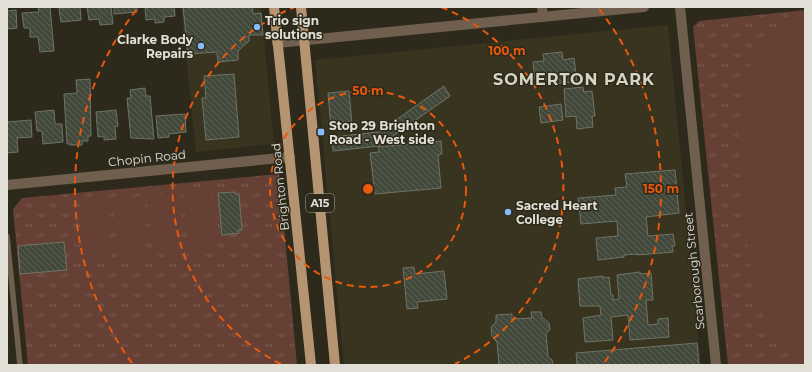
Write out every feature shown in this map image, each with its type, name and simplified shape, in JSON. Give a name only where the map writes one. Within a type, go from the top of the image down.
[{"type":"main road","name":"Brighton Road","points":[[274,7],[310,365]]},
{"type":"main road","name":"A15","points":[[301,7],[335,365]]},
{"type":"street","points":[[277,42],[542,12],[644,7]]},
{"type":"street","name":"Scarborough Street","points":[[680,7],[716,365]]},
{"type":"street","name":"Chopin Road","points":[[7,185],[290,157]]},
{"type":"lane","points":[[7,236],[20,365]]},
{"type":"shaded area","points":[[181,7],[261,7],[274,144],[196,152]]},
{"type":"shaded area","name":"Sacred Heart College","points":[[668,25],[701,365],[344,365],[315,60]]},
{"type":"green space","points":[[805,10],[805,365],[728,365],[693,27],[699,21]]},
{"type":"green space","points":[[805,17],[805,353],[791,346],[775,333],[762,314],[752,288],[739,166],[740,98],[747,74],[761,47],[777,32],[794,21]]},
{"type":"green space","points":[[279,174],[297,365],[28,365],[13,209],[22,198]]},
{"type":"green space","points":[[211,190],[216,249],[188,252],[183,193]]},
{"type":"green space","points":[[176,193],[182,252],[153,255],[147,196]]},
{"type":"green space","points":[[142,196],[147,256],[119,259],[113,199]]},
{"type":"green space","points":[[107,200],[112,259],[85,261],[80,203]]},
{"type":"building","points":[[38,7],[50,7],[54,51],[40,52],[38,37],[30,37],[30,28],[24,28],[22,13],[39,12]]},
{"type":"building","points":[[80,7],[81,20],[61,22],[59,8]]},
{"type":"building","points":[[87,7],[111,7],[113,24],[100,25],[99,19],[89,20]]},
{"type":"building","points":[[114,7],[137,7],[137,12],[114,14]]},
{"type":"building","points":[[145,7],[174,7],[175,16],[164,17],[164,22],[155,23],[155,19],[146,20]]},
{"type":"building","points":[[183,7],[252,7],[253,14],[261,13],[263,35],[249,35],[249,41],[238,51],[238,60],[218,62],[217,52],[188,54]]},
{"type":"building","points":[[16,10],[17,28],[7,29],[7,11]]},
{"type":"building","points":[[562,52],[563,60],[574,58],[577,82],[547,84],[547,79],[535,80],[533,62],[544,61],[543,54]]},
{"type":"building","points":[[234,74],[239,137],[206,140],[202,98],[206,98],[204,76]]},
{"type":"building","points":[[90,79],[91,136],[88,136],[88,141],[82,141],[82,145],[70,145],[67,144],[64,94],[77,93],[76,80]]},
{"type":"building","points":[[444,86],[450,96],[379,146],[333,151],[332,137],[379,132]]},
{"type":"building","points":[[583,87],[584,92],[592,91],[595,116],[592,116],[593,127],[577,129],[576,116],[566,117],[564,89]]},
{"type":"building","points":[[145,88],[146,96],[150,96],[154,139],[131,138],[127,98],[131,98],[130,90]]},
{"type":"building","points":[[349,91],[352,126],[331,128],[328,93]]},
{"type":"building","points":[[561,104],[563,120],[541,123],[539,107]]},
{"type":"building","points":[[54,110],[55,124],[62,124],[63,142],[43,144],[42,131],[37,131],[35,112]]},
{"type":"building","points":[[116,110],[118,126],[115,127],[116,139],[104,140],[104,136],[98,137],[96,112]]},
{"type":"building","points":[[185,114],[186,132],[169,134],[169,137],[158,138],[156,116]]},
{"type":"building","points":[[31,120],[32,137],[17,138],[18,152],[7,153],[7,122]]},
{"type":"building","points":[[441,141],[442,154],[438,155],[441,188],[375,194],[370,153],[379,152],[378,147]]},
{"type":"building","points":[[675,170],[679,213],[646,217],[648,236],[673,234],[675,246],[672,246],[673,252],[624,255],[624,257],[598,260],[596,238],[618,236],[617,221],[581,224],[578,198],[616,195],[615,188],[627,187],[625,174]]},
{"type":"building","points":[[235,192],[235,194],[239,194],[242,230],[238,230],[239,233],[222,235],[218,193]]},
{"type":"building","points":[[64,242],[67,270],[20,274],[18,246]]},
{"type":"building","points":[[414,267],[415,274],[444,271],[447,299],[417,302],[418,308],[407,309],[403,268]]},
{"type":"building","points":[[640,272],[640,274],[651,273],[653,300],[646,300],[648,325],[658,324],[658,319],[668,318],[669,337],[630,340],[628,315],[611,317],[613,340],[585,342],[583,318],[601,315],[600,306],[580,306],[578,279],[603,276],[603,278],[609,277],[613,300],[619,299],[617,275]]},
{"type":"building","points":[[531,312],[541,312],[542,317],[549,323],[550,330],[546,333],[548,357],[552,360],[553,365],[499,365],[497,342],[492,336],[491,327],[496,322],[496,315],[512,314],[512,319],[532,318]]},
{"type":"building","points":[[697,343],[699,365],[577,365],[576,353]]},
{"type":"place","name":"Trio sign solutions","points":[[257,27]]},
{"type":"place","name":"Clarke Body Repairs","points":[[201,46]]},
{"type":"place","name":"Stop 29 Brighton Road - West side","points":[[321,132]]},
{"type":"place","name":"Sacred Heart College","points":[[508,212]]},
{"type":"district","name":"SOMERTON PARK","points":[[574,79]]}]
